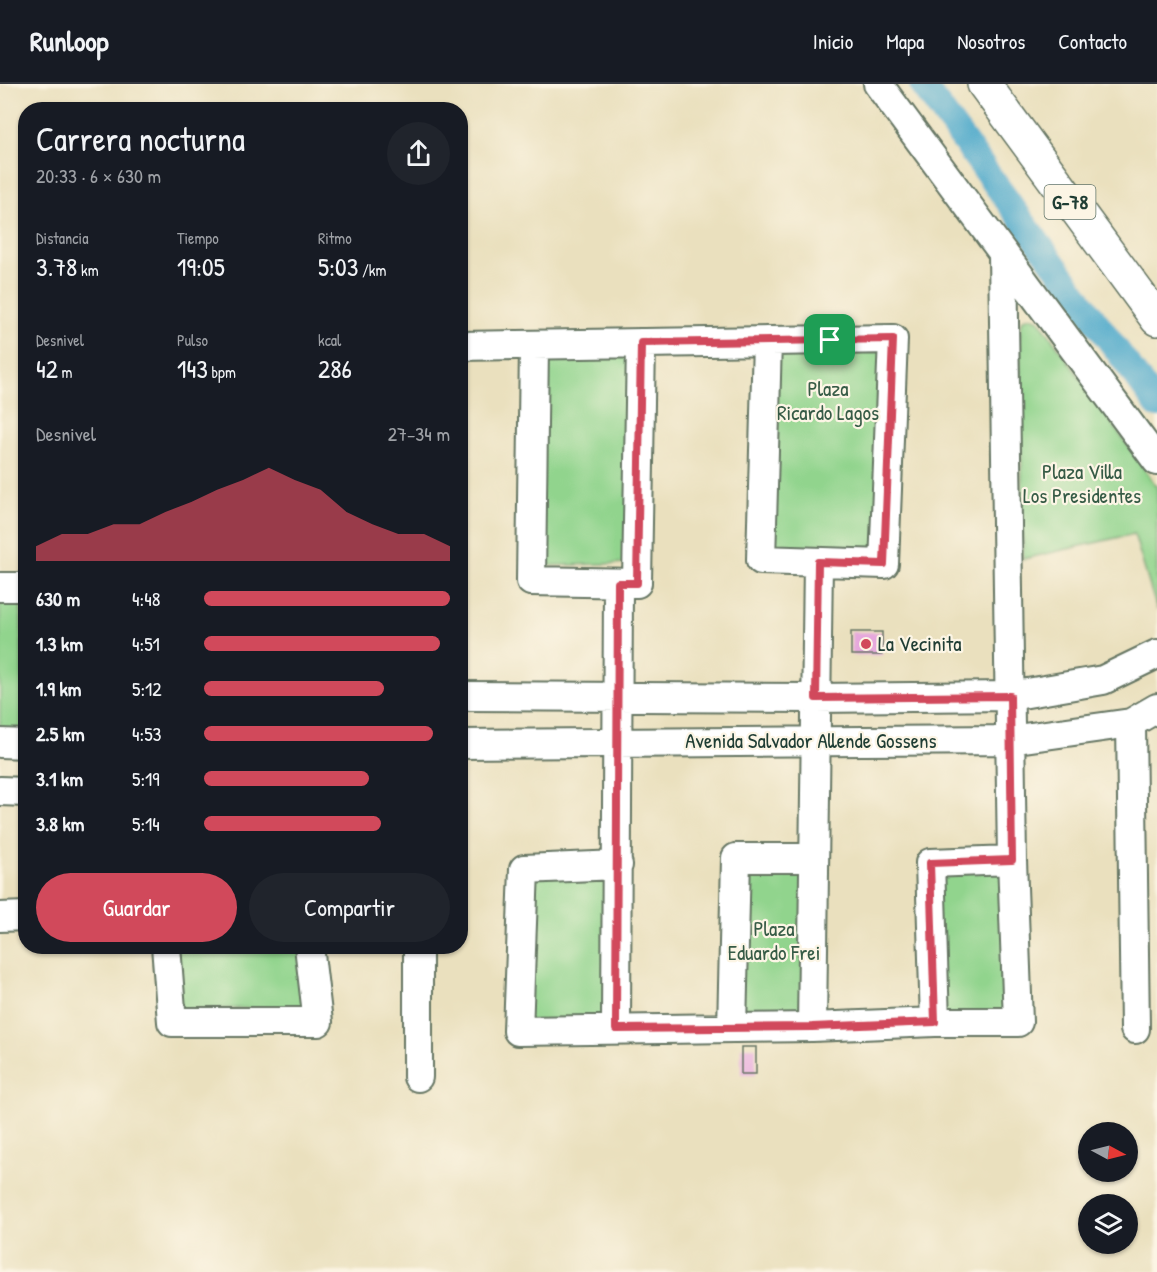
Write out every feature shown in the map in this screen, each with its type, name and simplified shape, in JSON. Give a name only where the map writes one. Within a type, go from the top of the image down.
[{"type":"main road","name":"G-78","points":[[984,84],[1157,319]]},
{"type":"street","points":[[878,84],[1157,461]]},
{"type":"street","points":[[618,865],[524,869],[518,1030],[1018,1022],[1012,860],[1004,254]]},
{"type":"street","points":[[468,346],[534,345],[641,343],[767,341],[893,339],[884,564],[761,560],[767,341]]},
{"type":"street","points":[[534,345],[531,581],[637,583],[641,343]]},
{"type":"street","points":[[812,1027],[818,562]]},
{"type":"street","points":[[616,1029],[618,583]]},
{"type":"street","points":[[0,587],[18,587]]},
{"type":"street","name":"Avenida Salvador Allende Gossens","points":[[468,696],[816,698],[1010,696],[1103,680],[1157,654]]},
{"type":"street","name":"Avenida Salvador Allende Gossens","points":[[468,744],[1010,740],[1131,723],[1157,708]]},
{"type":"street","points":[[1131,723],[1135,1029]]},
{"type":"street","points":[[0,743],[18,744]]},
{"type":"street","points":[[0,791],[18,792]]},
{"type":"street","points":[[732,1028],[736,858],[814,858]]},
{"type":"street","points":[[935,1022],[930,863],[1012,860]]},
{"type":"street","points":[[0,917],[18,916]]},
{"type":"street","points":[[167,954],[172,1022],[318,1022],[310,954]]},
{"type":"street","points":[[418,954],[418,1077]]},
{"type":"green space","name":"Plaza Villa Los Presidentes","points":[[1031,317],[1039,320],[1157,487],[1157,610],[1134,534],[1023,559],[1020,331],[1023,319]]},
{"type":"green space","name":"Plaza Ricardo Lagos","points":[[886,344],[878,551],[768,549],[773,345]]},
{"type":"green space","points":[[638,346],[634,563],[538,566],[541,348]]},
{"type":"green space","points":[[18,599],[18,730],[0,728],[0,600]]},
{"type":"green space","name":"Plaza Eduardo Frei","points":[[739,861],[812,861],[810,1022],[735,1023]]},
{"type":"green space","points":[[1009,864],[1013,1017],[938,1018],[933,867]]},
{"type":"green space","points":[[615,869],[613,1022],[522,1026],[527,872]]},
{"type":"green space","points":[[177,954],[304,954],[310,1008],[177,1009]]},
{"type":"building","name":"La Vecinita","points":[[851,632],[882,632],[882,655],[851,655]]},
{"type":"building","points":[[741,1047],[756,1047],[756,1074],[741,1074]]},
{"type":"waterway","points":[[922,84],[1157,405]]},
{"type":"place","name":"La Vecinita","points":[[866,644]]},
{"type":"route","points":[[893,339],[884,564],[818,562],[816,698],[1010,696],[1012,860],[930,863],[935,1022],[812,1027],[616,1029],[618,583],[637,583],[641,343],[830,340],[893,339]]}]
